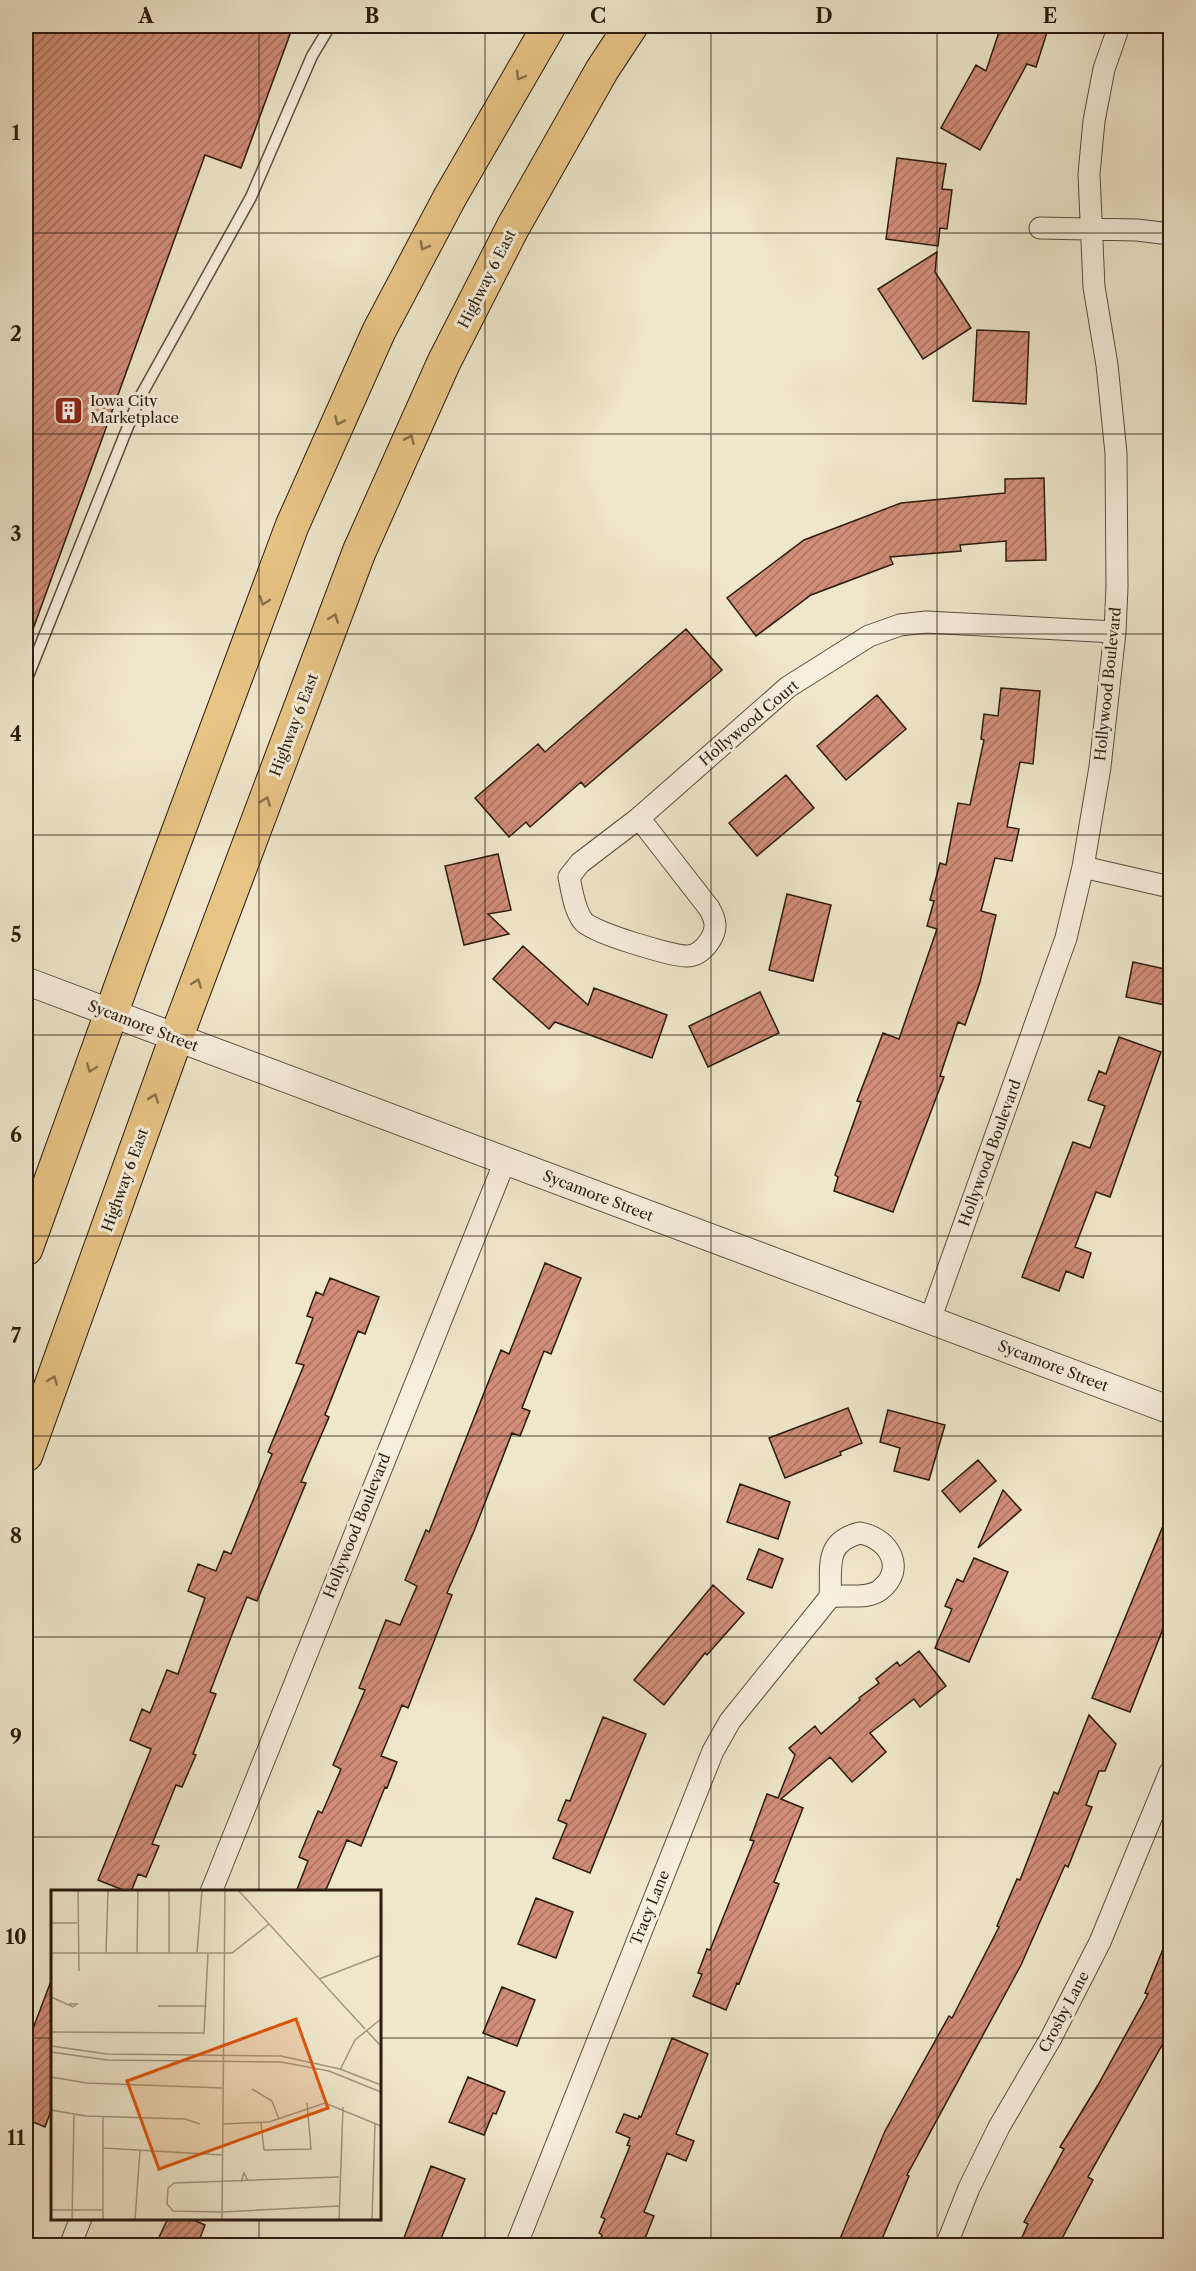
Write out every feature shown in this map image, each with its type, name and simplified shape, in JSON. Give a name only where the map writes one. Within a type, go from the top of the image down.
[{"type":"main road","points":[[26,1249],[292,526],[379,331],[450,197],[549,26]]},
{"type":"main road","name":"Highway 6 East","points":[[26,1455],[176,1038],[359,552],[444,362],[513,226],[602,70],[631,26]]},
{"type":"street","name":"Hollywood Boulevard","points":[[930,1320],[1066,938],[1083,867],[1100,767],[1118,587],[1116,453],[1107,365],[1094,287],[1089,174],[1094,121],[1104,69],[1119,26]]},
{"type":"street","points":[[1040,228],[1090,228],[1170,234]]},
{"type":"street","name":"Hollywood Court","points":[[639,818],[710,908],[716,921],[714,936],[696,954],[687,956],[662,951],[603,933],[583,922],[577,909],[569,877],[580,863],[639,818],[788,687],[869,636],[900,625],[926,622],[1115,632]]},
{"type":"street","points":[[1083,867],[1170,887]]},
{"type":"street","name":"Sycamore Street","points":[[26,981],[1170,1410]]},
{"type":"street","name":"Hollywood Boulevard","points":[[211,1890],[505,1161]]},
{"type":"street","name":"Tracy Lane","points":[[516,2246],[713,1751],[730,1721],[830,1597]]},
{"type":"street","name":"Crosby Lane","points":[[946,2246],[969,2188],[999,2127],[1051,2038],[1100,1942],[1170,1772]]},
{"type":"street","points":[[70,2246],[80,2220]]},
{"type":"lane","points":[[26,681],[140,399],[251,197],[312,56],[330,26]]},
{"type":"building","name":"Iowa City Marketplace","points":[[26,26],[293,26],[241,168],[205,155],[28,643],[26,643]]},
{"type":"building","points":[[1001,26],[1049,26],[1036,67],[1027,64],[980,150],[941,128],[976,65],[986,71]]},
{"type":"building","points":[[897,158],[946,164],[942,189],[952,190],[947,229],[940,228],[938,246],[886,239]]},
{"type":"building","points":[[937,252],[935,272],[971,328],[923,359],[878,289]]},
{"type":"building","points":[[977,330],[1029,332],[1026,404],[973,401]]},
{"type":"building","points":[[1044,478],[1046,560],[1006,561],[1006,541],[960,545],[961,551],[890,557],[893,564],[811,595],[756,636],[727,598],[804,540],[901,503],[1005,493],[1005,479]]},
{"type":"building","points":[[686,629],[722,670],[585,787],[581,782],[530,827],[526,822],[509,837],[475,798],[538,744],[545,752]]},
{"type":"building","points":[[1001,688],[1040,691],[1033,764],[1020,762],[1007,827],[1019,829],[1012,861],[995,858],[981,911],[996,915],[980,982],[965,1025],[958,1022],[940,1076],[944,1077],[893,1212],[834,1191],[838,1177],[835,1175],[861,1102],[857,1101],[883,1033],[899,1039],[937,929],[927,926],[934,901],[930,900],[940,863],[946,865],[958,803],[970,805],[984,740],[981,739],[984,714],[998,716]]},
{"type":"building","points":[[877,695],[906,729],[846,780],[817,746]]},
{"type":"building","points":[[786,775],[814,808],[757,856],[729,823]]},
{"type":"building","points":[[498,854],[511,910],[488,914],[509,934],[464,945],[445,866]]},
{"type":"building","points":[[787,894],[831,905],[813,981],[769,970]]},
{"type":"building","points":[[523,946],[588,1005],[594,988],[667,1015],[652,1058],[555,1022],[549,1029],[493,979]]},
{"type":"building","points":[[1133,962],[1170,970],[1170,1006],[1126,997]]},
{"type":"building","points":[[760,992],[779,1033],[708,1067],[689,1026]]},
{"type":"building","points":[[1119,1037],[1161,1052],[1110,1197],[1096,1192],[1075,1247],[1091,1253],[1083,1278],[1066,1271],[1059,1291],[1022,1277],[1073,1142],[1090,1148],[1105,1106],[1088,1100],[1099,1071],[1106,1074]]},
{"type":"building","points":[[545,1263],[581,1278],[551,1354],[544,1351],[522,1408],[530,1411],[520,1436],[512,1433],[447,1593],[452,1595],[408,1708],[402,1705],[381,1756],[397,1762],[361,1846],[347,1840],[326,1890],[297,1890],[308,1861],[299,1857],[318,1811],[322,1813],[341,1769],[333,1765],[365,1690],[359,1688],[386,1620],[400,1625],[417,1586],[405,1580],[426,1530],[429,1532],[501,1350],[509,1354]]},
{"type":"building","points":[[330,1278],[379,1297],[365,1334],[358,1331],[325,1415],[329,1417],[301,1482],[306,1483],[257,1601],[247,1597],[210,1692],[216,1694],[193,1754],[196,1755],[182,1787],[176,1785],[152,1844],[159,1846],[146,1877],[138,1874],[132,1890],[123,1890],[98,1880],[151,1749],[130,1740],[142,1709],[150,1713],[167,1670],[178,1674],[205,1598],[188,1591],[198,1564],[216,1571],[224,1551],[231,1554],[272,1454],[268,1452],[304,1365],[296,1363],[313,1318],[307,1316],[316,1292],[323,1295]]},
{"type":"building","points":[[848,1408],[862,1443],[840,1452],[841,1455],[785,1478],[769,1438]]},
{"type":"building","points":[[888,1410],[945,1425],[929,1480],[894,1471],[900,1448],[880,1442]]},
{"type":"building","points":[[978,1460],[996,1481],[960,1512],[942,1491]]},
{"type":"building","points":[[740,1484],[790,1502],[778,1539],[727,1522]]},
{"type":"building","points":[[1003,1490],[1021,1510],[978,1548]]},
{"type":"building","points":[[1170,1509],[1170,1611],[1130,1712],[1092,1698]]},
{"type":"building","points":[[759,1549],[783,1559],[772,1588],[747,1579]]},
{"type":"building","points":[[974,1558],[1008,1572],[969,1662],[935,1648],[952,1609],[945,1606],[957,1579],[963,1582]]},
{"type":"building","points":[[713,1585],[744,1613],[707,1655],[705,1653],[664,1705],[634,1680]]},
{"type":"building","points":[[919,1651],[946,1686],[920,1707],[914,1699],[870,1733],[886,1752],[852,1782],[830,1757],[781,1799],[803,1808],[774,1882],[779,1884],[739,1984],[737,1983],[726,2010],[693,1996],[702,1974],[698,1973],[707,1949],[710,1950],[754,1841],[750,1840],[767,1794],[778,1798],[795,1755],[789,1748],[815,1726],[821,1734],[860,1700],[859,1698],[879,1683],[876,1679],[897,1662],[900,1666]]},
{"type":"building","points":[[1089,1715],[1116,1744],[1105,1771],[1099,1771],[1086,1805],[1092,1807],[1068,1867],[1065,1865],[1021,1965],[907,2175],[909,2176],[879,2246],[837,2246],[885,2131],[949,2016],[952,2018],[999,1927],[997,1926],[1017,1879],[1020,1880],[1054,1792],[1058,1794]]},
{"type":"building","points":[[603,1717],[646,1734],[590,1873],[553,1858],[567,1824],[558,1820],[566,1800],[570,1801]]},
{"type":"building","points":[[536,1898],[573,1912],[556,1958],[518,1944]]},
{"type":"building","points":[[1170,1932],[1170,2031],[1088,2177],[1093,2180],[1058,2246],[1018,2246],[1028,2224],[1024,2222],[1064,2149],[1060,2147],[1098,2085],[1148,1994],[1145,1993]]},
{"type":"building","points":[[51,1981],[51,2111],[45,2127],[26,2119],[26,2047]]},
{"type":"building","points":[[502,1987],[535,2000],[517,2046],[483,2033]]},
{"type":"building","points":[[672,2038],[708,2054],[676,2134],[694,2141],[686,2161],[667,2153],[644,2212],[654,2216],[642,2246],[598,2246],[602,2235],[599,2233],[605,2219],[601,2217],[630,2146],[627,2145],[630,2138],[616,2132],[624,2114],[638,2119],[639,2116],[641,2117]]},
{"type":"building","points":[[468,2077],[505,2092],[484,2135],[449,2122]]},
{"type":"building","points":[[431,2166],[465,2179],[438,2246],[401,2246]]},
{"type":"building","points":[[167,2220],[194,2220],[205,2225],[197,2246],[155,2246]]},
{"type":"place","name":"Iowa City Marketplace","points":[[69,410]]}]
